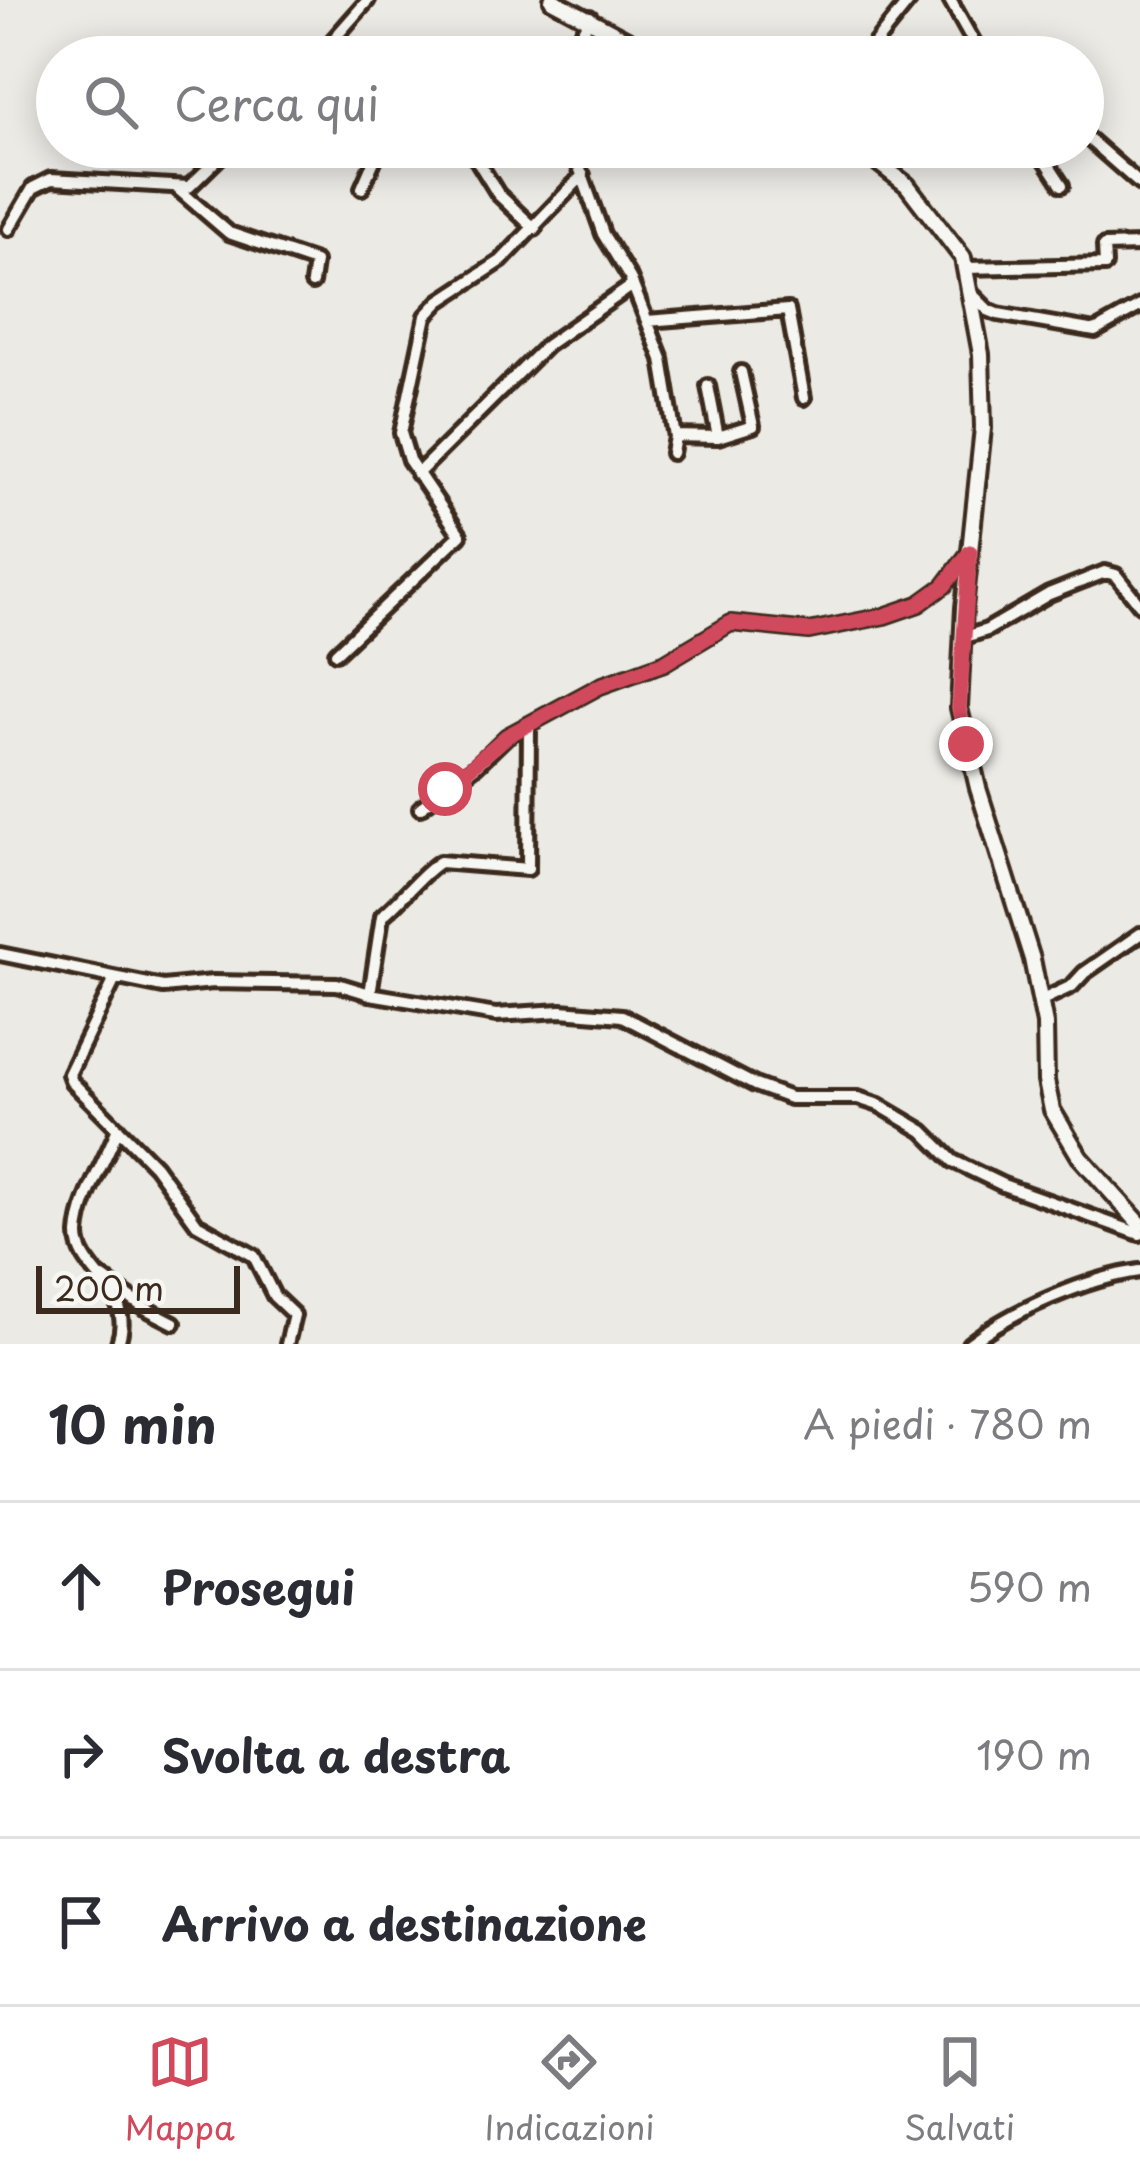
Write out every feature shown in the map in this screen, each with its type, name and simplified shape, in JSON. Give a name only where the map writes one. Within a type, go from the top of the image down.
[{"type":"main road","points":[[552,0],[622,36]]},
{"type":"main road","points":[[886,168],[944,227],[966,268],[972,294],[981,354],[983,428],[959,708],[1032,959],[1047,1096],[1080,1157],[1140,1224]]},
{"type":"street","points":[[336,36],[368,0]]},
{"type":"street","points":[[881,36],[910,0]]},
{"type":"street","points":[[950,0],[970,36]]},
{"type":"street","points":[[580,36],[590,17]]},
{"type":"street","points":[[1104,152],[1140,184]]},
{"type":"street","points":[[9,229],[33,188],[51,179],[178,189],[199,181],[211,168]]},
{"type":"street","points":[[362,188],[371,168]]},
{"type":"street","points":[[479,168],[503,200],[535,229]]},
{"type":"street","points":[[580,168],[603,234],[633,285],[662,359],[675,436],[672,453]]},
{"type":"street","points":[[1053,168],[1062,184]]},
{"type":"street","points":[[336,653],[460,535],[417,474],[401,433],[426,316],[501,261],[583,175]]},
{"type":"street","points":[[178,189],[230,233],[315,262],[311,284]]},
{"type":"street","points":[[966,268],[1105,265],[1104,246],[1140,244]]},
{"type":"street","points":[[417,474],[547,345],[633,285]]},
{"type":"street","points":[[972,294],[998,314],[1095,332],[1140,306]]},
{"type":"street","points":[[647,321],[788,310],[804,398]]},
{"type":"street","points":[[675,436],[718,436],[753,426],[741,371]]},
{"type":"street","points":[[708,386],[718,436]]},
{"type":"street","points":[[421,808],[507,736],[600,686],[664,663],[731,623],[809,631],[884,616],[919,604],[944,586],[970,552]]},
{"type":"street","points":[[962,638],[988,629],[1049,594],[1106,572],[1116,575],[1140,605]]},
{"type":"street","points":[[370,994],[382,916],[409,894],[430,867],[440,862],[528,869],[529,726]]},
{"type":"street","points":[[1040,1001],[1072,986],[1099,962],[1139,939]]},
{"type":"street","points":[[0,954],[163,987],[213,982],[338,984],[370,994],[496,1015],[561,1011],[622,1016],[755,1085],[790,1098],[858,1098],[879,1105],[922,1131],[953,1161],[1003,1185],[1140,1234]]},
{"type":"street","points":[[115,979],[69,1074],[72,1082],[155,1166],[197,1224],[254,1256],[274,1296],[294,1315],[287,1344]]},
{"type":"street","points":[[118,1128],[82,1211],[78,1235],[80,1248],[123,1318],[118,1342]]},
{"type":"street","points":[[969,1344],[1089,1282],[1140,1271]]},
{"type":"street","points":[[101,1276],[174,1324]]},
{"type":"route","points":[[445,789],[507,736],[600,686],[664,663],[731,623],[809,631],[884,616],[919,604],[944,586],[970,552],[959,708],[966,744]]}]
